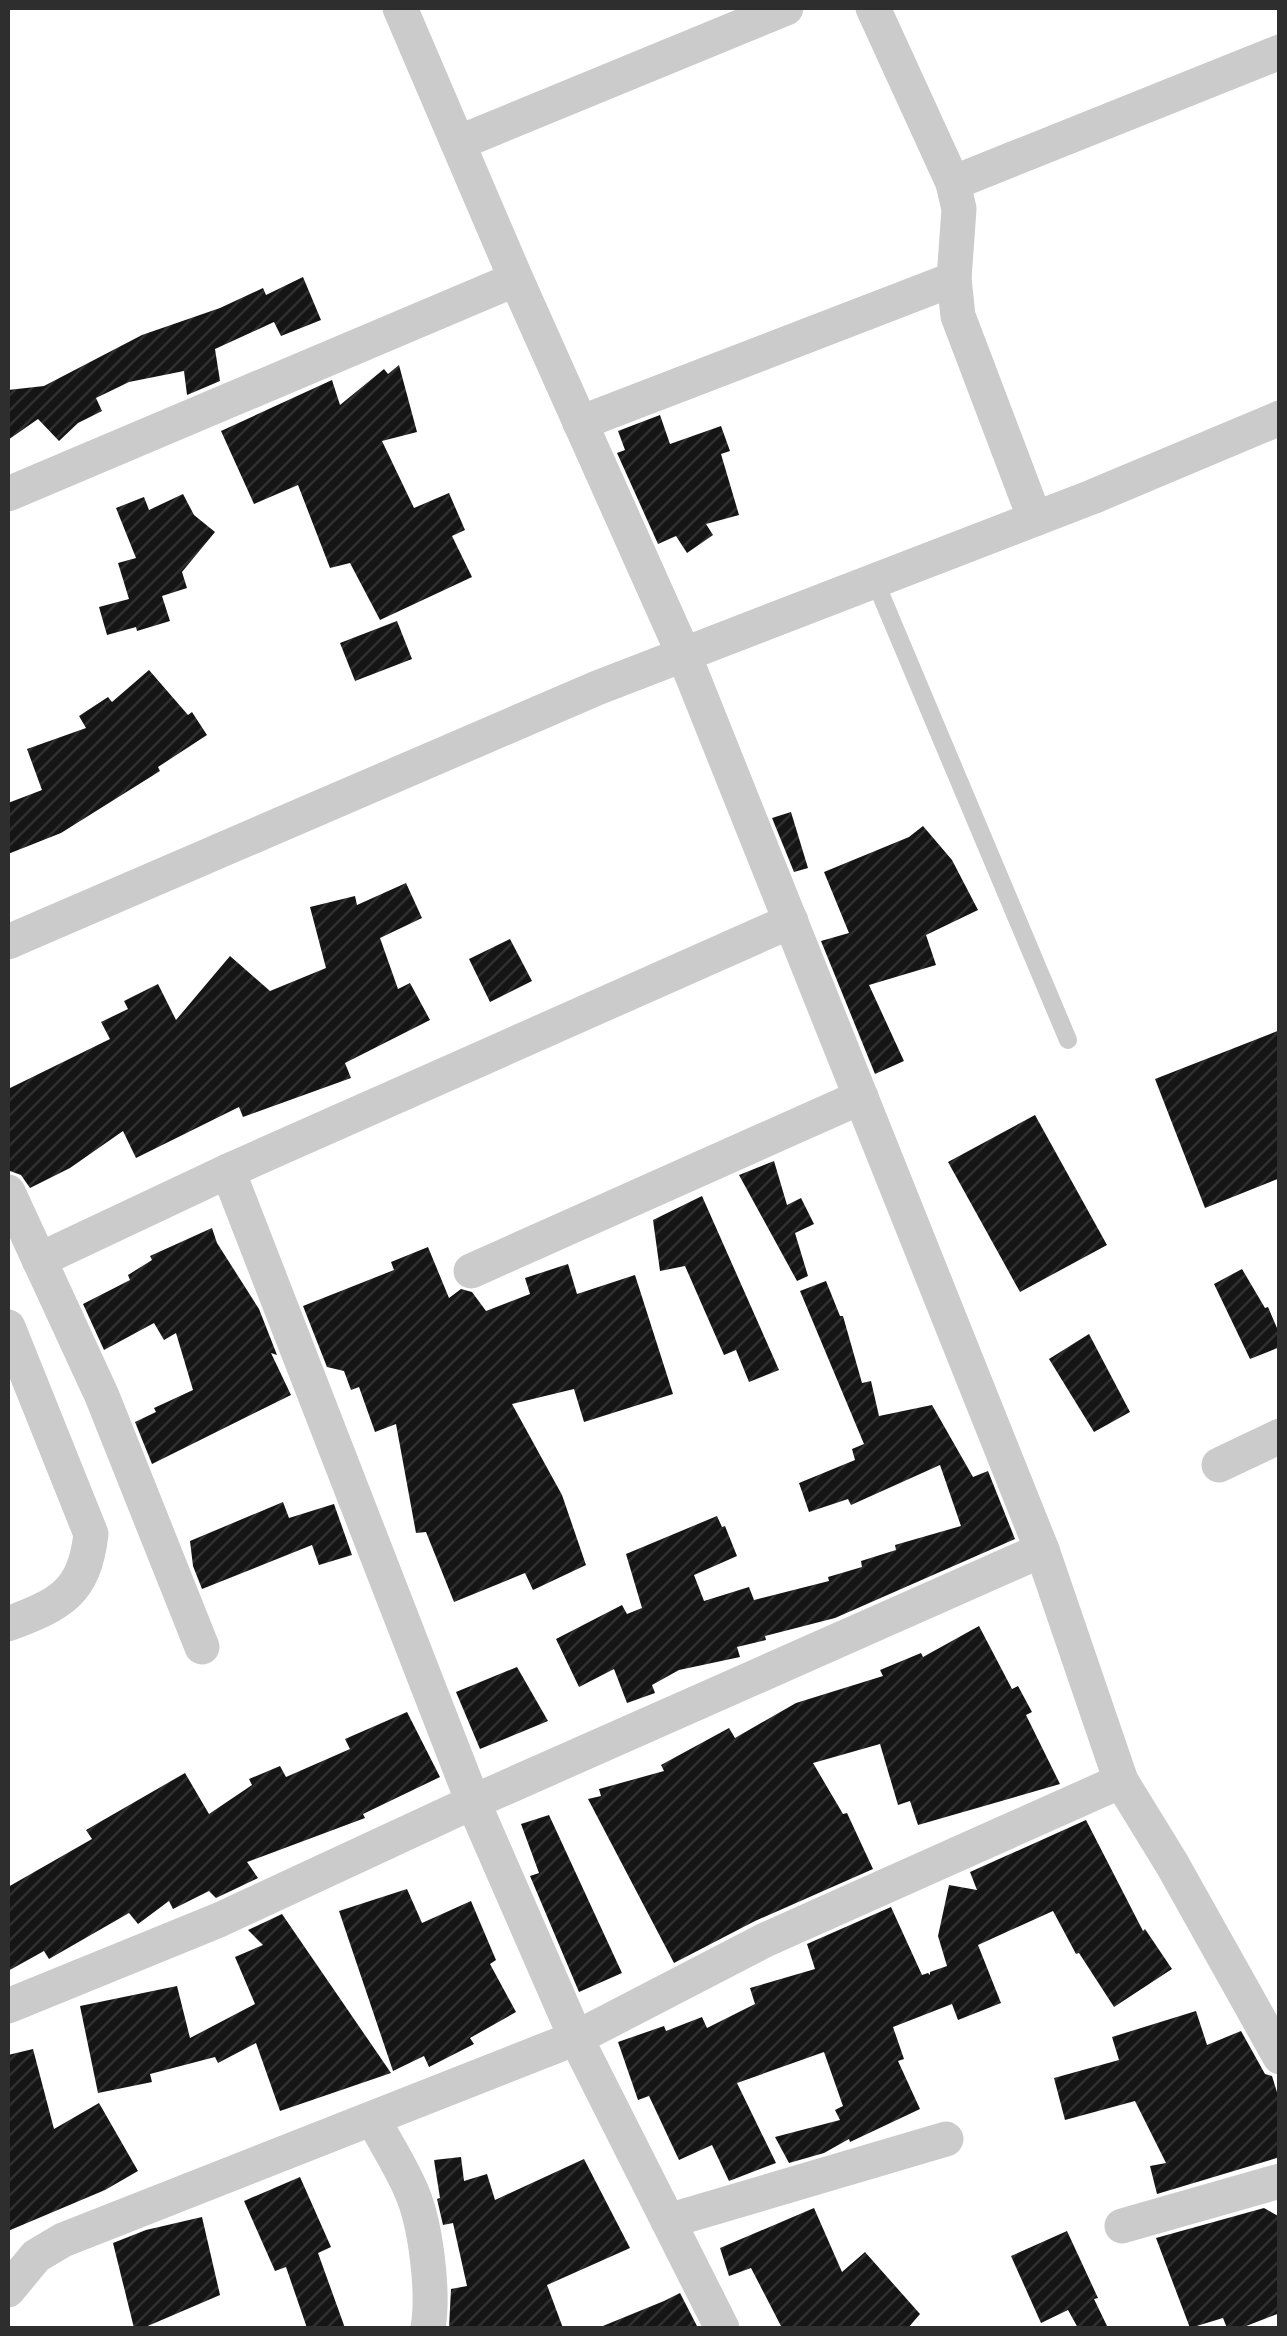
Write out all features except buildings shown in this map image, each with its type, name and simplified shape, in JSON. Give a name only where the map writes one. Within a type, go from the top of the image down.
[{"type":"street","points":[[400,8],[684,655],[1042,1550],[1121,1781],[1280,2057]]},
{"type":"street","points":[[458,144],[786,8]]},
{"type":"street","points":[[873,8],[953,183],[960,209],[954,279],[958,316],[1035,519]]},
{"type":"street","points":[[953,183],[1280,52]]},
{"type":"street","points":[[8,494],[516,278]]},
{"type":"street","points":[[580,422],[954,279]]},
{"type":"street","points":[[8,942],[598,688],[1035,519],[1280,418]]},
{"type":"street","points":[[38,1260],[228,1170],[790,921]]},
{"type":"street","points":[[471,1271],[861,1097]]},
{"type":"street","points":[[228,1170],[473,1802],[576,2038],[722,2328]]},
{"type":"street","points":[[8,1192],[102,1396],[202,1647]]},
{"type":"street","points":[[8,1328],[91,1534],[88,1559],[78,1585],[44,1610],[8,1624]]},
{"type":"street","points":[[1219,1465],[1280,1436]]},
{"type":"street","points":[[8,2006],[219,1920],[473,1802],[1042,1550]]},
{"type":"street","points":[[8,2290],[36,2256],[62,2240],[576,2038],[766,1940],[1121,1781]]},
{"type":"street","points":[[373,2118],[411,2190],[418,2212],[430,2294],[428,2328]]},
{"type":"street","points":[[668,2221],[946,2139]]},
{"type":"street","points":[[1122,2226],[1280,2182]]},
{"type":"lane","points":[[875,581],[1068,1040]]}]
